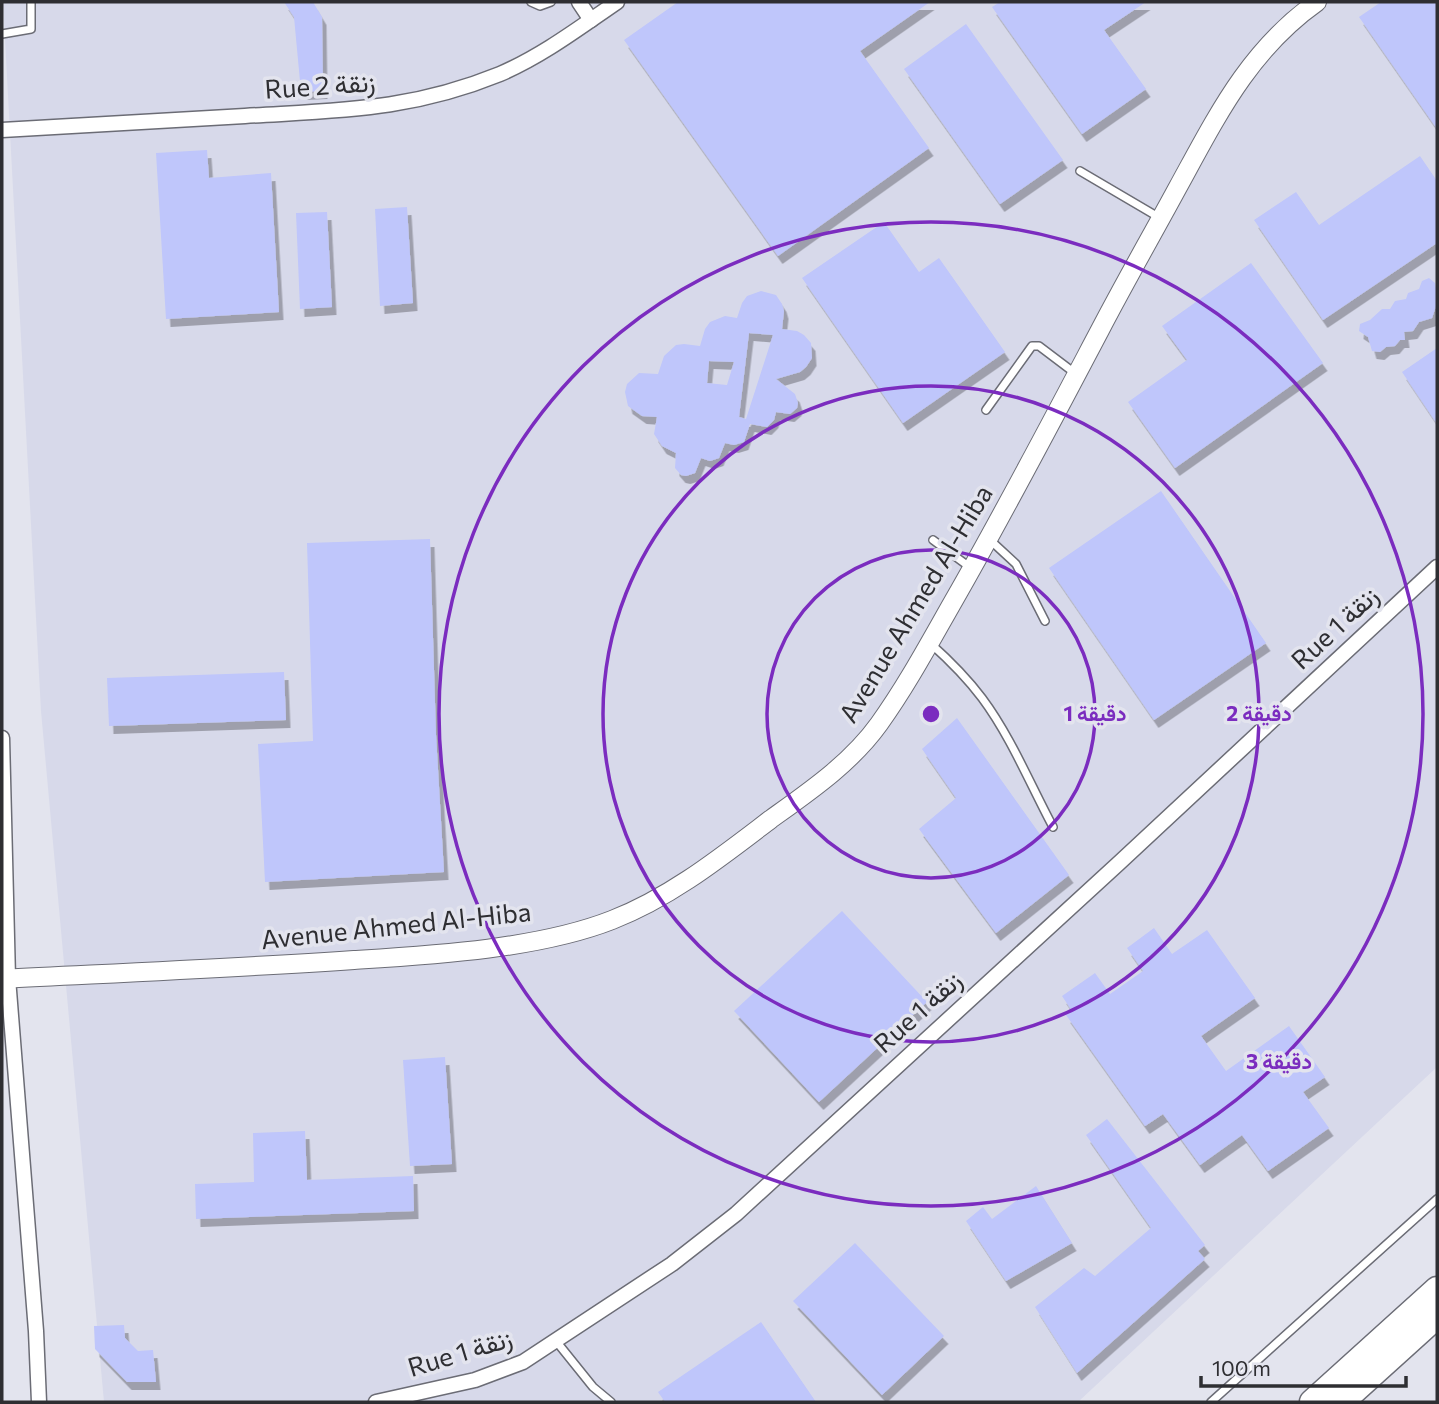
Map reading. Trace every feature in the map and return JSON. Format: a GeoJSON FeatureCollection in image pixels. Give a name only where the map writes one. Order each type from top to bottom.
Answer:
{"type":"FeatureCollection","features":[{"type":"Feature","properties":{"kind":"highway"},"geometry":{"type":"LineString","coordinates":[[1312,1402],[1437,1289]]}},
{"type":"Feature","properties":{"kind":"highway"},"geometry":{"type":"LineString","coordinates":[[1342,1402],[1437,1316]]}},
{"type":"Feature","properties":{"kind":"street"},"geometry":{"type":"LineString","coordinates":[[579,2],[591,20]]}},
{"type":"Feature","properties":{"kind":"street","name":"Rue 2 زنقة"},"geometry":{"type":"LineString","coordinates":[[2,130],[334,112],[414,102],[461,88],[536,57],[617,2]]}},
{"type":"Feature","properties":{"kind":"street","name":"Avenue Ahmed Al-Hiba"},"geometry":{"type":"LineString","coordinates":[[5,978],[289,964],[455,952],[573,932],[608,922],[652,902],[808,792],[852,756],[879,725],[930,643],[1230,93],[1269,42],[1317,2]]}},
{"type":"Feature","properties":{"kind":"street","name":"Rue 1 زنقة"},"geometry":{"type":"LineString","coordinates":[[376,1402],[475,1380],[523,1362],[672,1264],[736,1214],[1437,567]]}},
{"type":"Feature","properties":{"kind":"street"},"geometry":{"type":"LineString","coordinates":[[2,738],[5,978],[36,1331],[39,1402]]}},
{"type":"Feature","properties":{"kind":"lane"},"geometry":{"type":"LineString","coordinates":[[2,34],[31,29],[31,2]]}},
{"type":"Feature","properties":{"kind":"lane"},"geometry":{"type":"LineString","coordinates":[[531,2],[540,6],[551,2]]}},
{"type":"Feature","properties":{"kind":"lane"},"geometry":{"type":"LineString","coordinates":[[1080,171],[1161,219]]}},
{"type":"Feature","properties":{"kind":"lane"},"geometry":{"type":"LineString","coordinates":[[986,410],[1032,346],[1039,346],[1077,374]]}},
{"type":"Feature","properties":{"kind":"lane"},"geometry":{"type":"LineString","coordinates":[[989,539],[1016,564],[1045,621]]}},
{"type":"Feature","properties":{"kind":"lane"},"geometry":{"type":"LineString","coordinates":[[933,540],[972,569]]}},
{"type":"Feature","properties":{"kind":"lane"},"geometry":{"type":"LineString","coordinates":[[930,643],[956,666],[983,700],[1007,739],[1052,827]]}},
{"type":"Feature","properties":{"kind":"lane"},"geometry":{"type":"LineString","coordinates":[[1211,1402],[1437,1199]]}},
{"type":"Feature","properties":{"kind":"lane"},"geometry":{"type":"LineString","coordinates":[[556,1340],[593,1387],[611,1402]]}},
{"type":"Feature","properties":{"kind":"shaded area"},"geometry":{"type":"Polygon","coordinates":[[[3,2],[1437,2],[1437,1067],[1078,1402],[104,1402],[41,711],[3,2]]]}},
{"type":"Feature","properties":{"kind":"building"},"geometry":{"type":"Polygon","coordinates":[[[284,2],[313,2],[322,17],[323,91],[301,92],[294,17],[284,2]]]}},
{"type":"Feature","properties":{"kind":"building"},"geometry":{"type":"Polygon","coordinates":[[[678,2],[930,2],[860,51],[929,148],[778,256],[624,40],[678,2]]]}},
{"type":"Feature","properties":{"kind":"building"},"geometry":{"type":"Polygon","coordinates":[[[1000,2],[1146,2],[1104,30],[1146,89],[1082,134],[992,7],[1000,2]]]}},
{"type":"Feature","properties":{"kind":"building"},"geometry":{"type":"Polygon","coordinates":[[[1381,2],[1437,2],[1437,129],[1359,17],[1381,2]]]}},
{"type":"Feature","properties":{"kind":"building"},"geometry":{"type":"Polygon","coordinates":[[[966,24],[1063,160],[1000,204],[904,69],[966,24]]]}},
{"type":"Feature","properties":{"kind":"building"},"geometry":{"type":"Polygon","coordinates":[[[207,150],[209,178],[271,173],[279,312],[166,319],[156,153],[207,150]]]}},
{"type":"Feature","properties":{"kind":"building"},"geometry":{"type":"Polygon","coordinates":[[[1420,156],[1437,181],[1437,243],[1323,320],[1254,220],[1296,192],[1319,225],[1420,156]]]}},
{"type":"Feature","properties":{"kind":"building"},"geometry":{"type":"Polygon","coordinates":[[[407,207],[413,303],[380,306],[375,209],[407,207]]]}},
{"type":"Feature","properties":{"kind":"building"},"geometry":{"type":"Polygon","coordinates":[[[327,212],[332,307],[300,309],[296,213],[327,212]]]}},
{"type":"Feature","properties":{"kind":"building"},"geometry":{"type":"Polygon","coordinates":[[[884,222],[919,272],[939,258],[1005,352],[903,423],[802,278],[884,222]]]}},
{"type":"Feature","properties":{"kind":"building"},"geometry":{"type":"Polygon","coordinates":[[[1251,263],[1323,363],[1175,468],[1128,402],[1187,360],[1162,326],[1251,263]]]}},
{"type":"Feature","properties":{"kind":"building"},"geometry":{"type":"Polygon","coordinates":[[[1429,278],[1435,283],[1437,294],[1432,318],[1419,322],[1413,331],[1404,332],[1405,340],[1400,340],[1395,346],[1386,347],[1380,352],[1372,351],[1368,337],[1359,331],[1360,324],[1370,320],[1382,309],[1390,309],[1395,301],[1406,299],[1408,293],[1419,289],[1422,281],[1429,278]]]}},
{"type":"Feature","properties":{"kind":"building"},"geometry":{"type":"Polygon","coordinates":[[[761,291],[776,295],[784,311],[782,329],[797,331],[811,343],[812,358],[806,367],[800,372],[776,379],[795,394],[797,408],[790,414],[776,412],[774,420],[767,427],[750,424],[744,442],[734,445],[725,443],[719,458],[710,461],[701,458],[695,473],[681,475],[675,468],[676,453],[662,446],[654,434],[657,417],[642,416],[628,406],[625,392],[627,384],[639,373],[658,374],[664,356],[676,345],[700,346],[710,322],[725,316],[737,318],[747,296],[761,291]],[[749,333],[739,417],[746,419],[773,335],[749,333]],[[709,361],[707,383],[727,385],[734,362],[709,361]]]}},
{"type":"Feature","properties":{"kind":"building"},"geometry":{"type":"Polygon","coordinates":[[[1437,348],[1437,424],[1402,372],[1437,348]]]}},
{"type":"Feature","properties":{"kind":"building"},"geometry":{"type":"Polygon","coordinates":[[[1161,491],[1266,643],[1154,720],[1049,568],[1161,491]]]}},
{"type":"Feature","properties":{"kind":"building"},"geometry":{"type":"Polygon","coordinates":[[[430,539],[436,735],[444,872],[265,882],[258,744],[313,741],[307,543],[430,539]]]}},
{"type":"Feature","properties":{"kind":"building"},"geometry":{"type":"Polygon","coordinates":[[[284,672],[286,720],[109,726],[107,678],[284,672]]]}},
{"type":"Feature","properties":{"kind":"building"},"geometry":{"type":"Polygon","coordinates":[[[957,718],[1069,875],[996,933],[919,829],[956,798],[922,749],[957,718]]]}},
{"type":"Feature","properties":{"kind":"building"},"geometry":{"type":"Polygon","coordinates":[[[842,911],[927,1002],[819,1102],[734,1011],[842,911]]]}},
{"type":"Feature","properties":{"kind":"building"},"geometry":{"type":"Polygon","coordinates":[[[1154,928],[1172,954],[1207,930],[1255,998],[1201,1036],[1226,1071],[1289,1026],[1325,1077],[1303,1092],[1329,1128],[1268,1171],[1242,1135],[1200,1165],[1163,1114],[1145,1126],[1066,1015],[1072,1011],[1062,996],[1095,973],[1110,994],[1143,971],[1127,948],[1154,928]]]}},
{"type":"Feature","properties":{"kind":"building"},"geometry":{"type":"Polygon","coordinates":[[[445,1057],[452,1164],[410,1166],[403,1060],[445,1057]]]}},
{"type":"Feature","properties":{"kind":"building"},"geometry":{"type":"Polygon","coordinates":[[[1107,1119],[1205,1245],[1198,1251],[1205,1259],[1077,1373],[1035,1307],[1084,1268],[1095,1276],[1151,1228],[1086,1135],[1107,1119]]]}},
{"type":"Feature","properties":{"kind":"building"},"geometry":{"type":"Polygon","coordinates":[[[305,1131],[307,1180],[413,1176],[414,1211],[196,1219],[195,1184],[254,1182],[253,1133],[305,1131]]]}},
{"type":"Feature","properties":{"kind":"building"},"geometry":{"type":"Polygon","coordinates":[[[1036,1186],[1072,1243],[1006,1281],[966,1221],[983,1207],[992,1219],[1036,1186]]]}},
{"type":"Feature","properties":{"kind":"building"},"geometry":{"type":"Polygon","coordinates":[[[855,1243],[944,1336],[882,1395],[793,1301],[855,1243]]]}},
{"type":"Feature","properties":{"kind":"building"},"geometry":{"type":"Polygon","coordinates":[[[761,1322],[816,1402],[665,1402],[658,1392],[761,1322]]]}},
{"type":"Feature","properties":{"kind":"building"},"geometry":{"type":"Polygon","coordinates":[[[124,1325],[125,1338],[138,1351],[153,1350],[156,1382],[127,1382],[95,1349],[94,1326],[124,1325]]]}}]}
